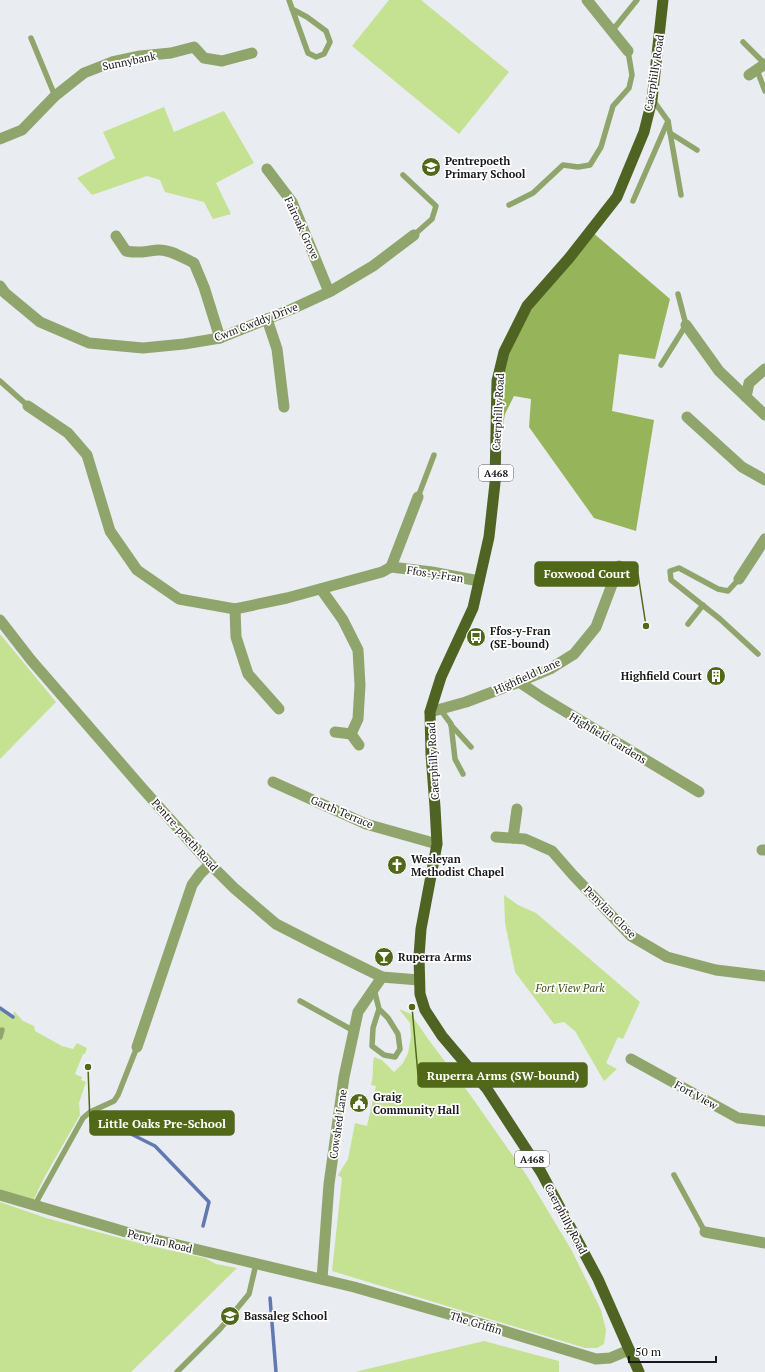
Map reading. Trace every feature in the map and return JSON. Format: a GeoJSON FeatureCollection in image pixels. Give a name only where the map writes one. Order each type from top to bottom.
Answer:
{"type":"FeatureCollection","features":[{"type":"Feature","properties":{"kind":"main road","name":"Caerphilly Road"},"geometry":{"type":"LineString","coordinates":[[639,1372],[598,1279],[541,1172],[487,1089],[442,1036],[425,1010],[420,994],[419,980],[421,929],[437,844],[436,807],[431,754],[435,710],[441,677],[473,608],[489,537],[495,483],[497,381],[504,352],[527,306],[570,257],[617,197],[644,132],[652,100],[663,0]]}},
{"type":"Feature","properties":{"kind":"street"},"geometry":{"type":"LineString","coordinates":[[587,0],[628,51]]}},
{"type":"Feature","properties":{"kind":"street","name":"Sunnybank"},"geometry":{"type":"LineString","coordinates":[[0,139],[22,130],[55,96],[84,73],[112,62],[140,56],[171,53],[194,46],[204,58],[222,61],[252,53]]}},
{"type":"Feature","properties":{"kind":"street","name":"Fairoak Grove"},"geometry":{"type":"LineString","coordinates":[[267,168],[292,202],[329,292]]}},
{"type":"Feature","properties":{"kind":"street","name":"Cwm Cwddy Drive"},"geometry":{"type":"LineString","coordinates":[[0,286],[5,293],[40,322],[89,342],[143,348],[184,344],[220,338],[329,292],[373,266],[414,235]]}},
{"type":"Feature","properties":{"kind":"street"},"geometry":{"type":"LineString","coordinates":[[116,236],[126,252],[138,254],[160,250],[175,254],[194,263],[204,287],[220,338]]}},
{"type":"Feature","properties":{"kind":"street"},"geometry":{"type":"LineString","coordinates":[[267,319],[276,349],[284,407]]}},
{"type":"Feature","properties":{"kind":"street"},"geometry":{"type":"LineString","coordinates":[[686,325],[719,370],[765,415]]}},
{"type":"Feature","properties":{"kind":"street"},"geometry":{"type":"LineString","coordinates":[[746,397],[750,383],[765,369]]}},
{"type":"Feature","properties":{"kind":"street","name":"Ffos-y-Fran"},"geometry":{"type":"LineString","coordinates":[[28,406],[68,433],[87,455],[110,531],[137,570],[179,599],[235,609],[321,589],[382,572],[392,567],[432,572],[479,581]]}},
{"type":"Feature","properties":{"kind":"street"},"geometry":{"type":"LineString","coordinates":[[687,417],[742,467],[765,480]]}},
{"type":"Feature","properties":{"kind":"street","name":"Ffos-y-Fran"},"geometry":{"type":"LineString","coordinates":[[392,567],[418,496]]}},
{"type":"Feature","properties":{"kind":"street"},"geometry":{"type":"LineString","coordinates":[[739,579],[765,539]]}},
{"type":"Feature","properties":{"kind":"street","name":"Highfield Lane"},"geometry":{"type":"LineString","coordinates":[[435,710],[466,702],[519,682],[550,669],[574,654],[596,626],[620,566]]}},
{"type":"Feature","properties":{"kind":"street"},"geometry":{"type":"LineString","coordinates":[[321,589],[343,620],[358,650],[360,685],[358,719],[351,734]]}},
{"type":"Feature","properties":{"kind":"street"},"geometry":{"type":"LineString","coordinates":[[235,609],[236,637],[248,674],[279,709]]}},
{"type":"Feature","properties":{"kind":"street","name":"Pentre-poeth Road"},"geometry":{"type":"LineString","coordinates":[[0,620],[31,660],[210,864],[234,888],[276,924],[382,977],[419,980]]}},
{"type":"Feature","properties":{"kind":"street","name":"Highfield Gardens"},"geometry":{"type":"LineString","coordinates":[[519,682],[699,792]]}},
{"type":"Feature","properties":{"kind":"street"},"geometry":{"type":"LineString","coordinates":[[335,732],[351,734],[359,745]]}},
{"type":"Feature","properties":{"kind":"street","name":"Garth Terrace"},"geometry":{"type":"LineString","coordinates":[[273,782],[366,824],[437,844]]}},
{"type":"Feature","properties":{"kind":"street"},"geometry":{"type":"LineString","coordinates":[[514,838],[517,809]]}},
{"type":"Feature","properties":{"kind":"street","name":"Penylan Close"},"geometry":{"type":"LineString","coordinates":[[496,837],[525,839],[552,851],[631,936],[667,957],[716,970],[765,976]]}},
{"type":"Feature","properties":{"kind":"street"},"geometry":{"type":"LineString","coordinates":[[137,1047],[192,885],[210,864]]}},
{"type":"Feature","properties":{"kind":"street","name":"Cowshed Lane"},"geometry":{"type":"LineString","coordinates":[[322,1279],[329,1184],[344,1077],[358,1012],[382,977]]}},
{"type":"Feature","properties":{"kind":"street","name":"Fort View"},"geometry":{"type":"LineString","coordinates":[[631,1059],[738,1118],[765,1121]]}},
{"type":"Feature","properties":{"kind":"street","name":"Penylan Road"},"geometry":{"type":"LineString","coordinates":[[0,1195],[136,1235],[322,1279]]}},
{"type":"Feature","properties":{"kind":"street"},"geometry":{"type":"LineString","coordinates":[[705,1232],[765,1243]]}},
{"type":"Feature","properties":{"kind":"street","name":"The Griffin"},"geometry":{"type":"LineString","coordinates":[[322,1279],[454,1316],[596,1359],[610,1358],[629,1350]]}},
{"type":"Feature","properties":{"kind":"lane"},"geometry":{"type":"LineString","coordinates":[[289,0],[292,9],[308,53],[316,57],[324,54],[330,42],[326,31],[307,17],[292,9]]}},
{"type":"Feature","properties":{"kind":"lane"},"geometry":{"type":"LineString","coordinates":[[612,31],[636,0]]}},
{"type":"Feature","properties":{"kind":"lane"},"geometry":{"type":"LineString","coordinates":[[31,38],[55,96]]}},
{"type":"Feature","properties":{"kind":"lane"},"geometry":{"type":"LineString","coordinates":[[743,42],[759,68],[765,90]]}},
{"type":"Feature","properties":{"kind":"lane"},"geometry":{"type":"LineString","coordinates":[[509,206],[533,193],[563,165],[578,167],[590,164],[601,147],[613,106],[629,88],[632,75],[628,51]]}},
{"type":"Feature","properties":{"kind":"lane"},"geometry":{"type":"LineString","coordinates":[[652,100],[668,121],[681,195]]}},
{"type":"Feature","properties":{"kind":"lane"},"geometry":{"type":"LineString","coordinates":[[633,201],[668,121]]}},
{"type":"Feature","properties":{"kind":"lane"},"geometry":{"type":"LineString","coordinates":[[670,133],[697,150]]}},
{"type":"Feature","properties":{"kind":"lane"},"geometry":{"type":"LineString","coordinates":[[404,175],[436,206],[432,219],[414,235]]}},
{"type":"Feature","properties":{"kind":"lane"},"geometry":{"type":"LineString","coordinates":[[661,365],[686,325],[678,294]]}},
{"type":"Feature","properties":{"kind":"lane"},"geometry":{"type":"LineString","coordinates":[[0,381],[28,406]]}},
{"type":"Feature","properties":{"kind":"lane"},"geometry":{"type":"LineString","coordinates":[[418,496],[434,454]]}},
{"type":"Feature","properties":{"kind":"lane"},"geometry":{"type":"LineString","coordinates":[[739,579],[728,591],[718,589],[679,568],[670,571],[671,580],[720,619],[758,654]]}},
{"type":"Feature","properties":{"kind":"lane"},"geometry":{"type":"LineString","coordinates":[[688,624],[703,605]]}},
{"type":"Feature","properties":{"kind":"lane"},"geometry":{"type":"LineString","coordinates":[[435,710],[451,724],[471,747]]}},
{"type":"Feature","properties":{"kind":"lane"},"geometry":{"type":"LineString","coordinates":[[451,724],[455,759],[462,774]]}},
{"type":"Feature","properties":{"kind":"lane"},"geometry":{"type":"LineString","coordinates":[[374,989],[379,1009],[388,1018],[398,1034],[400,1049],[395,1057],[384,1055],[372,1046],[373,1028],[379,1009]]}},
{"type":"Feature","properties":{"kind":"lane"},"geometry":{"type":"LineString","coordinates":[[300,1001],[354,1031]]}},
{"type":"Feature","properties":{"kind":"lane"},"geometry":{"type":"LineString","coordinates":[[0,1037],[2,1030]]}},
{"type":"Feature","properties":{"kind":"lane"},"geometry":{"type":"LineString","coordinates":[[36,1206],[38,1199],[83,1118],[90,1112],[114,1102],[137,1047]]}},
{"type":"Feature","properties":{"kind":"lane"},"geometry":{"type":"LineString","coordinates":[[674,1175],[705,1232]]}},
{"type":"Feature","properties":{"kind":"lane"},"geometry":{"type":"LineString","coordinates":[[177,1372],[220,1329],[250,1294],[256,1264]]}},
{"type":"Feature","properties":{"kind":"green space"},"geometry":{"type":"Polygon","coordinates":[[[389,0],[421,0],[509,72],[459,134],[352,46],[389,0]]]}},
{"type":"Feature","properties":{"kind":"green space"},"geometry":{"type":"Polygon","coordinates":[[[164,107],[174,132],[224,111],[254,163],[216,183],[231,214],[213,219],[204,202],[165,192],[160,180],[147,176],[92,195],[77,178],[115,158],[103,132],[164,107]]]}},
{"type":"Feature","properties":{"kind":"green space"},"geometry":{"type":"Polygon","coordinates":[[[591,231],[670,299],[655,359],[619,354],[612,411],[654,420],[636,531],[594,518],[529,427],[531,399],[514,396],[505,414],[496,462],[497,381],[527,306],[591,231]]]}},
{"type":"Feature","properties":{"kind":"green space"},"geometry":{"type":"Polygon","coordinates":[[[0,634],[56,702],[0,759],[0,634]]]}},
{"type":"Feature","properties":{"kind":"green space","name":"Fort View Park"},"geometry":{"type":"Polygon","coordinates":[[[504,895],[518,905],[536,913],[640,1002],[623,1039],[618,1037],[606,1063],[617,1069],[604,1081],[575,1031],[564,1022],[554,1024],[515,972],[505,923],[504,895]]]}},
{"type":"Feature","properties":{"kind":"green space"},"geometry":{"type":"Polygon","coordinates":[[[0,1008],[13,1017],[14,1011],[23,1021],[34,1026],[35,1031],[62,1046],[73,1049],[77,1043],[87,1048],[75,1074],[82,1077],[81,1080],[86,1082],[79,1103],[80,1115],[45,1176],[33,1201],[0,1190],[0,1008]]]}},
{"type":"Feature","properties":{"kind":"green space"},"geometry":{"type":"Polygon","coordinates":[[[399,1009],[411,1014],[527,1176],[572,1251],[601,1310],[606,1330],[604,1344],[597,1348],[585,1348],[332,1271],[342,1178],[338,1175],[348,1159],[355,1123],[367,1126],[376,1086],[371,1085],[374,1057],[382,1060],[394,1072],[403,1063],[408,1053],[411,1036],[410,1023],[399,1009]]]}},
{"type":"Feature","properties":{"kind":"green space"},"geometry":{"type":"Polygon","coordinates":[[[0,1202],[46,1218],[146,1245],[205,1258],[216,1264],[237,1268],[131,1372],[0,1372],[0,1202]]]}},
{"type":"Feature","properties":{"kind":"green space"},"geometry":{"type":"Polygon","coordinates":[[[484,1341],[559,1361],[559,1372],[355,1372],[484,1341]]]}},
{"type":"Feature","properties":{"kind":"waterway"},"geometry":{"type":"LineString","coordinates":[[0,1008],[13,1017]]}},
{"type":"Feature","properties":{"kind":"waterway"},"geometry":{"type":"LineString","coordinates":[[125,1131],[155,1146],[209,1202],[203,1226]]}},
{"type":"Feature","properties":{"kind":"waterway"},"geometry":{"type":"LineString","coordinates":[[270,1298],[276,1372]]}},
{"type":"Feature","properties":{"kind":"place","name":"Pentrepoeth Primary School"},"geometry":{"type":"Point","coordinates":[431,167]}},
{"type":"Feature","properties":{"kind":"place","name":"Foxwood Court"},"geometry":{"type":"Point","coordinates":[646,626]}},
{"type":"Feature","properties":{"kind":"place","name":"Ffos-y-Fran (SE-bound)"},"geometry":{"type":"Point","coordinates":[476,637]}},
{"type":"Feature","properties":{"kind":"place","name":"Highfield Court"},"geometry":{"type":"Point","coordinates":[716,676]}},
{"type":"Feature","properties":{"kind":"place","name":"Wesleyan Methodist Chapel"},"geometry":{"type":"Point","coordinates":[397,865]}},
{"type":"Feature","properties":{"kind":"place","name":"Ruperra Arms"},"geometry":{"type":"Point","coordinates":[384,957]}},
{"type":"Feature","properties":{"kind":"place","name":"Ruperra Arms (SW-bound)"},"geometry":{"type":"Point","coordinates":[412,1007]}},
{"type":"Feature","properties":{"kind":"place","name":"Little Oaks Pre-School"},"geometry":{"type":"Point","coordinates":[88,1067]}},
{"type":"Feature","properties":{"kind":"place","name":"Graig Community Hall"},"geometry":{"type":"Point","coordinates":[359,1103]}},
{"type":"Feature","properties":{"kind":"place","name":"Bassaleg School"},"geometry":{"type":"Point","coordinates":[230,1316]}}]}
